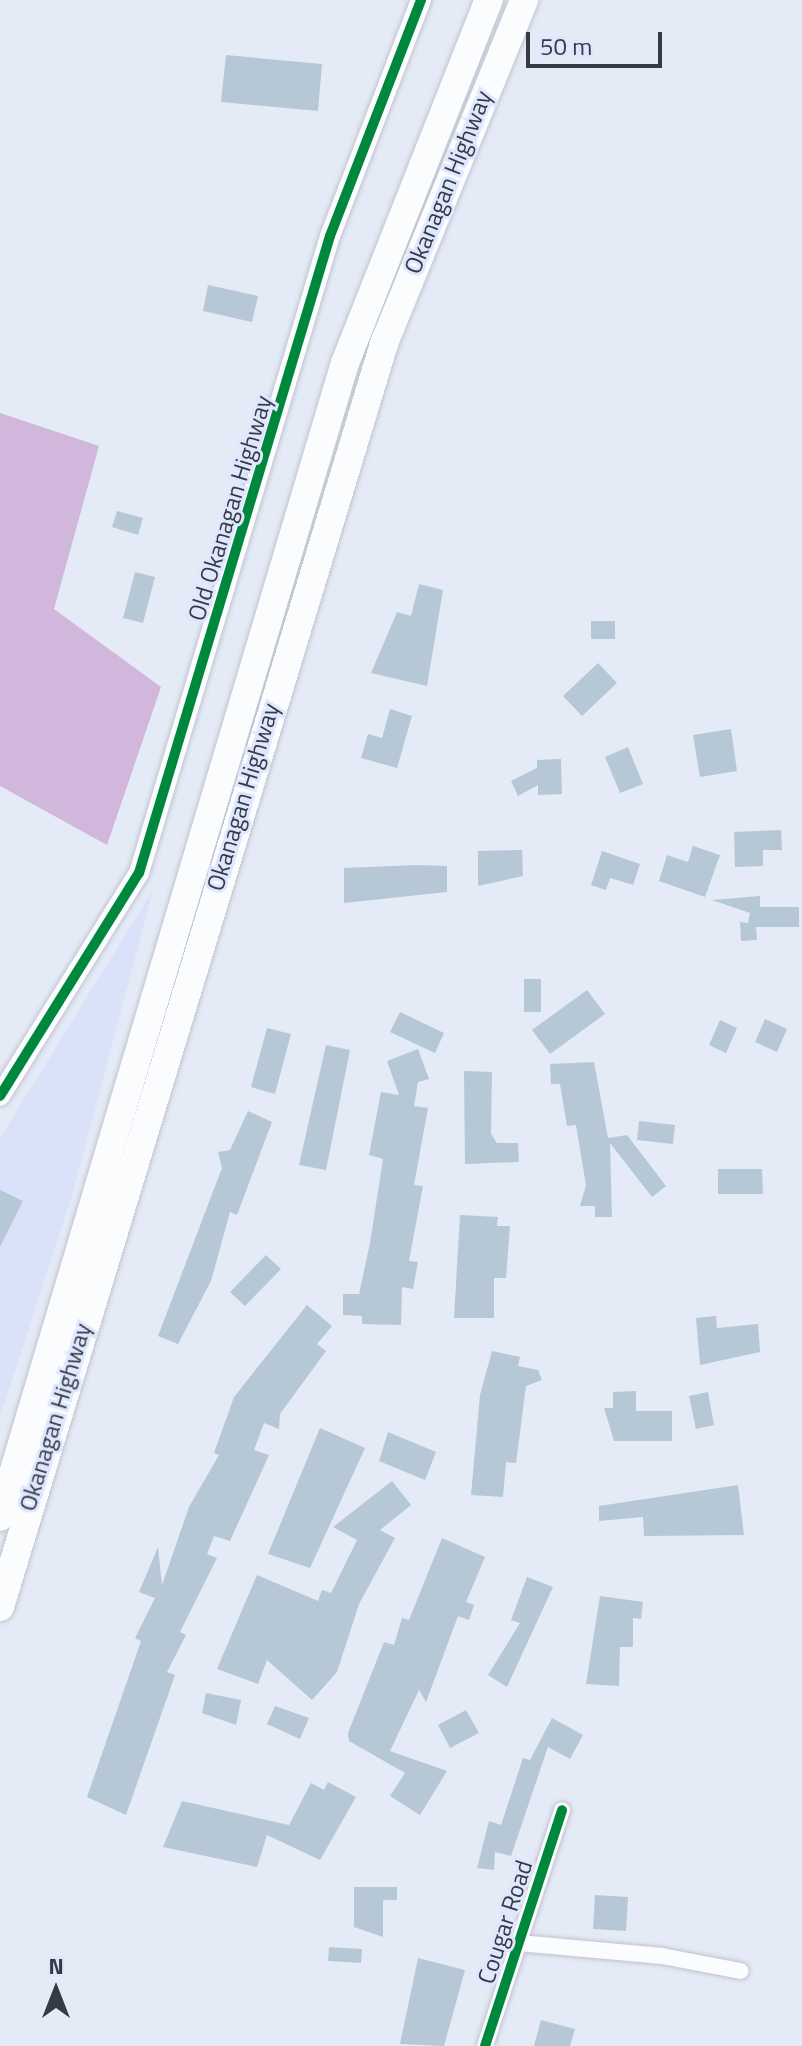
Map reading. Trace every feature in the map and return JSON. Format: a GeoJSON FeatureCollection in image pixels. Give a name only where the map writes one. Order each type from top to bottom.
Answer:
{"type":"FeatureCollection","features":[{"type":"Feature","properties":{"kind":"highway","name":"Okanagan Highway"},"geometry":{"type":"LineString","coordinates":[[0,1517],[345,363],[489,0]]}},
{"type":"Feature","properties":{"kind":"highway","name":"Okanagan Highway"},"geometry":{"type":"LineString","coordinates":[[0,1607],[385,341],[524,0]]}},
{"type":"Feature","properties":{"kind":"street","name":"Old Okanagan Highway"},"geometry":{"type":"LineString","coordinates":[[0,1096],[139,873],[330,236],[421,0]]}},
{"type":"Feature","properties":{"kind":"street","name":"Cougar Road"},"geometry":{"type":"LineString","coordinates":[[485,2046],[562,1810]]}},
{"type":"Feature","properties":{"kind":"street"},"geometry":{"type":"LineString","coordinates":[[519,1943],[741,1971]]}},
{"type":"Feature","properties":{"kind":"shaded area"},"geometry":{"type":"Polygon","coordinates":[[[0,413],[99,446],[54,609],[161,687],[107,845],[0,786],[0,413]]]}},
{"type":"Feature","properties":{"kind":"shaded area"},"geometry":{"type":"Polygon","coordinates":[[[153,890],[73,1192],[0,1417],[0,1138],[153,890]]]}},
{"type":"Feature","properties":{"kind":"building"},"geometry":{"type":"Polygon","coordinates":[[[226,55],[322,64],[318,111],[221,102],[226,55]]]}},
{"type":"Feature","properties":{"kind":"building"},"geometry":{"type":"Polygon","coordinates":[[[208,285],[258,296],[252,322],[203,311],[208,285]]]}},
{"type":"Feature","properties":{"kind":"building"},"geometry":{"type":"Polygon","coordinates":[[[117,511],[143,518],[138,535],[112,527],[117,511]]]}},
{"type":"Feature","properties":{"kind":"building"},"geometry":{"type":"Polygon","coordinates":[[[135,572],[155,577],[143,623],[123,618],[135,572]]]}},
{"type":"Feature","properties":{"kind":"building"},"geometry":{"type":"Polygon","coordinates":[[[419,584],[443,590],[427,686],[371,673],[397,612],[411,616],[419,584]]]}},
{"type":"Feature","properties":{"kind":"building"},"geometry":{"type":"Polygon","coordinates":[[[591,621],[615,621],[615,639],[591,639],[591,621]]]}},
{"type":"Feature","properties":{"kind":"building"},"geometry":{"type":"Polygon","coordinates":[[[598,663],[617,683],[582,716],[563,696],[598,663]]]}},
{"type":"Feature","properties":{"kind":"building"},"geometry":{"type":"Polygon","coordinates":[[[390,709],[412,716],[397,768],[361,758],[368,734],[382,738],[390,709]]]}},
{"type":"Feature","properties":{"kind":"building"},"geometry":{"type":"Polygon","coordinates":[[[731,729],[737,771],[700,777],[693,735],[731,729]]]}},
{"type":"Feature","properties":{"kind":"building"},"geometry":{"type":"Polygon","coordinates":[[[628,747],[643,784],[620,793],[605,757],[628,747]]]}},
{"type":"Feature","properties":{"kind":"building"},"geometry":{"type":"Polygon","coordinates":[[[561,759],[562,794],[538,795],[538,785],[518,796],[511,781],[537,768],[537,760],[561,759]]]}},
{"type":"Feature","properties":{"kind":"building"},"geometry":{"type":"Polygon","coordinates":[[[781,830],[782,850],[763,850],[763,866],[735,867],[734,832],[781,830]]]}},
{"type":"Feature","properties":{"kind":"building"},"geometry":{"type":"Polygon","coordinates":[[[693,846],[720,855],[705,897],[659,881],[667,855],[688,862],[693,846]]]}},
{"type":"Feature","properties":{"kind":"building"},"geometry":{"type":"Polygon","coordinates":[[[522,850],[523,876],[478,886],[478,851],[522,850]]]}},
{"type":"Feature","properties":{"kind":"building"},"geometry":{"type":"Polygon","coordinates":[[[602,851],[640,864],[633,885],[610,878],[606,890],[591,885],[602,851]]]}},
{"type":"Feature","properties":{"kind":"building"},"geometry":{"type":"Polygon","coordinates":[[[447,866],[447,892],[344,903],[344,868],[447,866]]]}},
{"type":"Feature","properties":{"kind":"building"},"geometry":{"type":"Polygon","coordinates":[[[760,896],[760,907],[799,907],[799,927],[756,927],[757,940],[741,941],[740,922],[748,923],[750,913],[712,900],[760,896]]]}},
{"type":"Feature","properties":{"kind":"building"},"geometry":{"type":"Polygon","coordinates":[[[524,979],[541,979],[541,1012],[524,1012],[524,979]]]}},
{"type":"Feature","properties":{"kind":"building"},"geometry":{"type":"Polygon","coordinates":[[[587,990],[605,1014],[550,1054],[532,1030],[587,990]]]}},
{"type":"Feature","properties":{"kind":"building"},"geometry":{"type":"Polygon","coordinates":[[[400,1012],[444,1033],[435,1053],[390,1032],[400,1012]]]}},
{"type":"Feature","properties":{"kind":"building"},"geometry":{"type":"Polygon","coordinates":[[[765,1019],[787,1029],[777,1052],[755,1042],[765,1019]]]}},
{"type":"Feature","properties":{"kind":"building"},"geometry":{"type":"Polygon","coordinates":[[[720,1020],[737,1028],[726,1053],[709,1045],[720,1020]]]}},
{"type":"Feature","properties":{"kind":"building"},"geometry":{"type":"Polygon","coordinates":[[[267,1028],[291,1034],[275,1094],[251,1087],[267,1028]]]}},
{"type":"Feature","properties":{"kind":"building"},"geometry":{"type":"Polygon","coordinates":[[[326,1045],[350,1050],[326,1170],[299,1165],[326,1045]]]}},
{"type":"Feature","properties":{"kind":"building"},"geometry":{"type":"Polygon","coordinates":[[[418,1049],[429,1079],[418,1082],[414,1106],[428,1108],[414,1185],[423,1186],[409,1261],[418,1262],[413,1289],[402,1287],[401,1325],[362,1324],[362,1316],[343,1315],[343,1294],[359,1294],[370,1243],[383,1159],[369,1155],[381,1092],[399,1095],[387,1061],[418,1049]]]}},
{"type":"Feature","properties":{"kind":"building"},"geometry":{"type":"Polygon","coordinates":[[[594,1062],[608,1138],[627,1135],[666,1186],[652,1197],[610,1143],[612,1217],[595,1217],[595,1206],[580,1206],[586,1185],[576,1125],[567,1126],[560,1084],[551,1084],[550,1064],[594,1062]]]}},
{"type":"Feature","properties":{"kind":"building"},"geometry":{"type":"Polygon","coordinates":[[[464,1071],[492,1072],[491,1134],[497,1143],[518,1143],[519,1162],[465,1164],[464,1071]]]}},
{"type":"Feature","properties":{"kind":"building"},"geometry":{"type":"Polygon","coordinates":[[[248,1111],[272,1122],[237,1215],[230,1212],[211,1281],[178,1344],[158,1336],[222,1168],[218,1152],[230,1150],[248,1111]]]}},
{"type":"Feature","properties":{"kind":"building"},"geometry":{"type":"Polygon","coordinates":[[[639,1121],[675,1125],[673,1144],[637,1140],[639,1121]]]}},
{"type":"Feature","properties":{"kind":"building"},"geometry":{"type":"Polygon","coordinates":[[[718,1169],[762,1169],[763,1194],[718,1194],[718,1169]]]}},
{"type":"Feature","properties":{"kind":"building"},"geometry":{"type":"Polygon","coordinates":[[[0,1190],[23,1201],[0,1247],[0,1190]]]}},
{"type":"Feature","properties":{"kind":"building"},"geometry":{"type":"Polygon","coordinates":[[[460,1215],[498,1217],[497,1226],[510,1226],[506,1278],[494,1278],[494,1318],[454,1318],[460,1215]]]}},
{"type":"Feature","properties":{"kind":"building"},"geometry":{"type":"Polygon","coordinates":[[[266,1255],[281,1269],[245,1306],[230,1292],[266,1255]]]}},
{"type":"Feature","properties":{"kind":"building"},"geometry":{"type":"Polygon","coordinates":[[[307,1305],[332,1326],[317,1344],[326,1351],[280,1414],[279,1429],[264,1423],[254,1450],[269,1455],[230,1541],[214,1536],[207,1554],[217,1558],[180,1632],[186,1635],[167,1672],[175,1675],[126,1815],[87,1797],[141,1641],[135,1638],[155,1598],[139,1592],[158,1547],[162,1585],[189,1507],[219,1455],[214,1453],[234,1397],[307,1305]]]}},
{"type":"Feature","properties":{"kind":"building"},"geometry":{"type":"Polygon","coordinates":[[[716,1316],[717,1328],[758,1324],[760,1352],[700,1365],[696,1318],[716,1316]]]}},
{"type":"Feature","properties":{"kind":"building"},"geometry":{"type":"Polygon","coordinates":[[[492,1351],[520,1357],[518,1366],[538,1370],[542,1380],[526,1386],[516,1463],[506,1462],[503,1497],[471,1495],[480,1395],[492,1351]]]}},
{"type":"Feature","properties":{"kind":"building"},"geometry":{"type":"Polygon","coordinates":[[[636,1391],[636,1411],[672,1411],[672,1441],[614,1441],[604,1408],[613,1408],[613,1392],[636,1391]]]}},
{"type":"Feature","properties":{"kind":"building"},"geometry":{"type":"Polygon","coordinates":[[[708,1392],[714,1425],[696,1429],[689,1396],[708,1392]]]}},
{"type":"Feature","properties":{"kind":"building"},"geometry":{"type":"Polygon","coordinates":[[[320,1428],[365,1448],[310,1568],[268,1554],[320,1428]]]}},
{"type":"Feature","properties":{"kind":"building"},"geometry":{"type":"Polygon","coordinates":[[[388,1432],[436,1452],[425,1480],[379,1461],[388,1432]]]}},
{"type":"Feature","properties":{"kind":"building"},"geometry":{"type":"Polygon","coordinates":[[[392,1481],[411,1505],[380,1530],[395,1538],[359,1604],[337,1672],[312,1700],[267,1660],[258,1684],[217,1669],[257,1575],[318,1601],[322,1590],[331,1593],[357,1540],[333,1527],[392,1481]]]}},
{"type":"Feature","properties":{"kind":"building"},"geometry":{"type":"Polygon","coordinates":[[[738,1485],[744,1535],[644,1536],[643,1517],[599,1521],[599,1506],[738,1485]]]}},
{"type":"Feature","properties":{"kind":"building"},"geometry":{"type":"Polygon","coordinates":[[[442,1538],[485,1557],[466,1602],[474,1605],[469,1620],[458,1616],[426,1702],[419,1690],[390,1751],[447,1771],[420,1815],[390,1796],[405,1773],[349,1741],[348,1733],[384,1642],[394,1645],[402,1618],[409,1620],[442,1538]]]}},
{"type":"Feature","properties":{"kind":"building"},"geometry":{"type":"Polygon","coordinates":[[[527,1577],[553,1587],[507,1687],[488,1675],[520,1623],[511,1620],[527,1577]]]}},
{"type":"Feature","properties":{"kind":"building"},"geometry":{"type":"Polygon","coordinates":[[[600,1596],[643,1602],[641,1619],[633,1618],[633,1647],[620,1647],[619,1686],[586,1684],[600,1596]]]}},
{"type":"Feature","properties":{"kind":"building"},"geometry":{"type":"Polygon","coordinates":[[[206,1693],[241,1700],[236,1725],[202,1713],[206,1693]]]}},
{"type":"Feature","properties":{"kind":"building"},"geometry":{"type":"Polygon","coordinates":[[[275,1706],[309,1718],[300,1739],[267,1724],[275,1706]]]}},
{"type":"Feature","properties":{"kind":"building"},"geometry":{"type":"Polygon","coordinates":[[[466,1710],[479,1733],[450,1748],[438,1725],[466,1710]]]}},
{"type":"Feature","properties":{"kind":"building"},"geometry":{"type":"Polygon","coordinates":[[[552,1718],[583,1735],[570,1759],[548,1747],[511,1856],[495,1852],[494,1870],[477,1868],[489,1821],[501,1825],[523,1758],[530,1760],[552,1718]]]}},
{"type":"Feature","properties":{"kind":"building"},"geometry":{"type":"Polygon","coordinates":[[[328,1782],[356,1797],[320,1860],[267,1835],[257,1867],[163,1847],[182,1801],[289,1825],[311,1783],[324,1790],[328,1782]]]}},
{"type":"Feature","properties":{"kind":"building"},"geometry":{"type":"Polygon","coordinates":[[[354,1887],[397,1887],[397,1900],[383,1900],[383,1937],[354,1927],[354,1887]]]}},
{"type":"Feature","properties":{"kind":"building"},"geometry":{"type":"Polygon","coordinates":[[[595,1895],[628,1897],[626,1931],[593,1929],[595,1895]]]}},
{"type":"Feature","properties":{"kind":"building"},"geometry":{"type":"Polygon","coordinates":[[[329,1947],[362,1949],[361,1963],[328,1961],[329,1947]]]}},
{"type":"Feature","properties":{"kind":"building"},"geometry":{"type":"Polygon","coordinates":[[[418,1958],[465,1970],[444,2046],[400,2044],[418,1958]]]}},
{"type":"Feature","properties":{"kind":"building"},"geometry":{"type":"Polygon","coordinates":[[[541,2020],[575,2029],[570,2046],[534,2046],[541,2020]]]}},
{"type":"Feature","properties":{"kind":"cycle path"},"geometry":{"type":"LineString","coordinates":[[0,1096],[139,873],[330,236],[421,0]]}},
{"type":"Feature","properties":{"kind":"cycle path"},"geometry":{"type":"LineString","coordinates":[[485,2046],[562,1810]]}}]}
